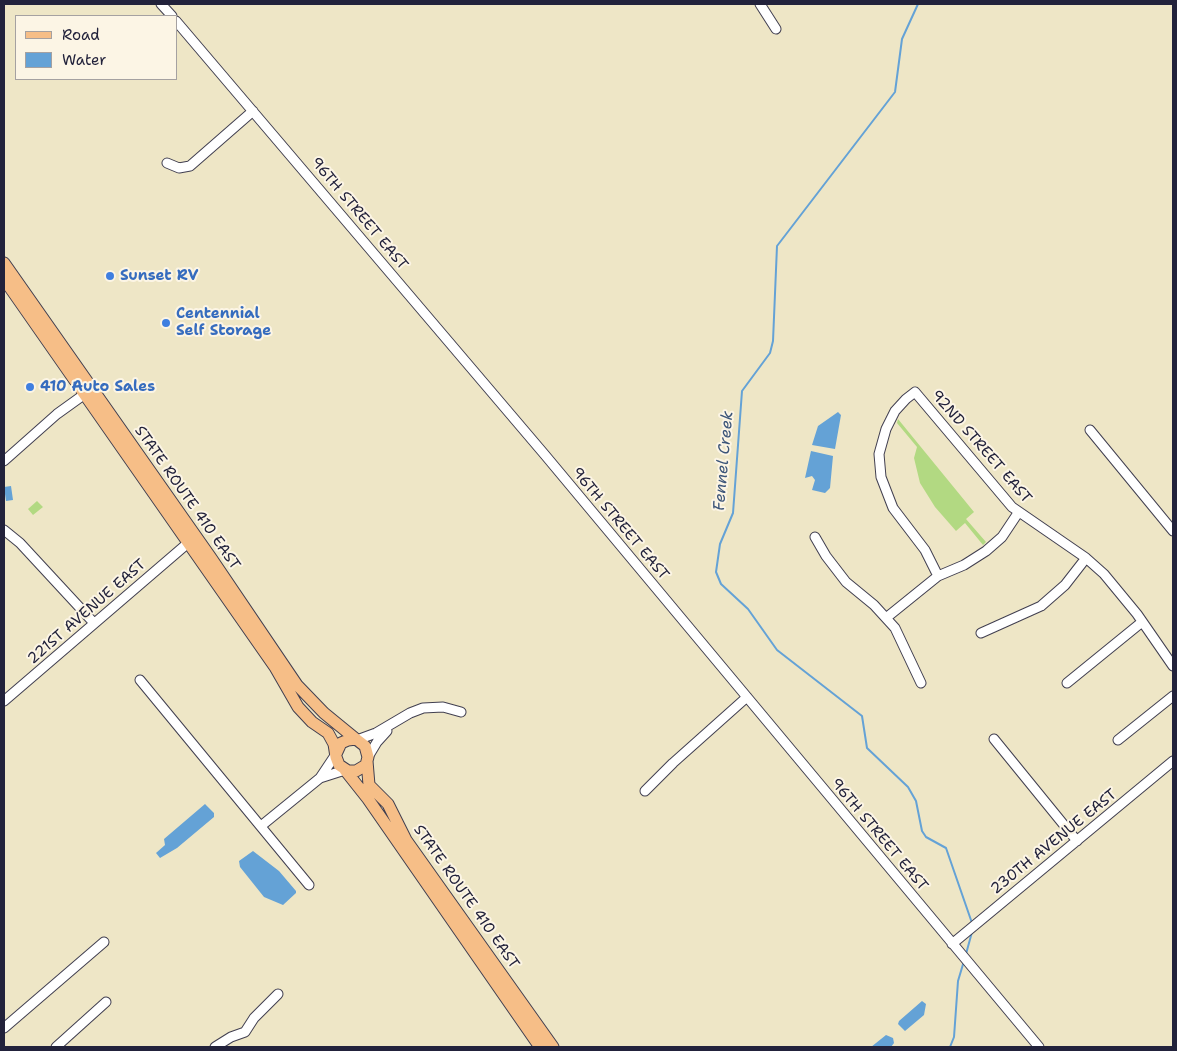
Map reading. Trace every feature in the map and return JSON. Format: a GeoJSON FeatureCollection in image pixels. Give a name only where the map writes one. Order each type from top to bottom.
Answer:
{"type":"FeatureCollection","features":[{"type":"Feature","properties":{"kind":"main road","name":"STATE ROUTE 410 EAST"},"geometry":{"type":"LineString","coordinates":[[4,263],[188,543],[275,667],[298,707],[312,722],[328,733],[336,754]]}},
{"type":"Feature","properties":{"kind":"main road","name":"STATE ROUTE 410 EAST"},"geometry":{"type":"LineString","coordinates":[[4,279],[88,392],[297,685],[324,713],[357,740]]}},
{"type":"Feature","properties":{"kind":"main road"},"geometry":{"type":"LineString","coordinates":[[357,740],[365,746],[368,759],[360,770],[352,772],[345,770],[337,761],[336,754],[338,746],[344,741],[357,740]]}},
{"type":"Feature","properties":{"kind":"main road","name":"STATE ROUTE 410 EAST"},"geometry":{"type":"LineString","coordinates":[[368,759],[369,785],[388,804],[410,846],[553,1047]]}},
{"type":"Feature","properties":{"kind":"main road","name":"STATE ROUTE 410 EAST"},"geometry":{"type":"LineString","coordinates":[[345,770],[368,799],[540,1047]]}},
{"type":"Feature","properties":{"kind":"street"},"geometry":{"type":"LineString","coordinates":[[161,4],[171,15]]}},
{"type":"Feature","properties":{"kind":"street"},"geometry":{"type":"LineString","coordinates":[[760,4],[776,29]]}},
{"type":"Feature","properties":{"kind":"street","name":"96TH STREET EAST"},"geometry":{"type":"LineString","coordinates":[[178,23],[1039,1047]]}},
{"type":"Feature","properties":{"kind":"street"},"geometry":{"type":"LineString","coordinates":[[166,163],[179,168],[190,166],[253,111]]}},
{"type":"Feature","properties":{"kind":"street"},"geometry":{"type":"LineString","coordinates":[[4,461],[57,414],[88,392]]}},
{"type":"Feature","properties":{"kind":"street","name":"92ND STREET EAST"},"geometry":{"type":"LineString","coordinates":[[938,576],[924,550],[892,508],[883,487],[880,454],[886,429],[895,411],[915,392],[1018,513],[1086,558],[1104,574],[1142,622],[1173,666]]}},
{"type":"Feature","properties":{"kind":"street"},"geometry":{"type":"LineString","coordinates":[[1090,430],[1173,531]]}},
{"type":"Feature","properties":{"kind":"street"},"geometry":{"type":"LineString","coordinates":[[886,618],[938,576],[964,565],[986,551],[1002,537],[1018,513]]}},
{"type":"Feature","properties":{"kind":"street"},"geometry":{"type":"LineString","coordinates":[[4,530],[20,543],[94,623]]}},
{"type":"Feature","properties":{"kind":"street"},"geometry":{"type":"LineString","coordinates":[[816,537],[826,556],[846,582],[886,618],[905,646],[921,683]]}},
{"type":"Feature","properties":{"kind":"street","name":"221ST AVENUE EAST"},"geometry":{"type":"LineString","coordinates":[[4,702],[188,543]]}},
{"type":"Feature","properties":{"kind":"street"},"geometry":{"type":"LineString","coordinates":[[981,633],[1040,606],[1065,584],[1086,558]]}},
{"type":"Feature","properties":{"kind":"street"},"geometry":{"type":"LineString","coordinates":[[1067,683],[1142,622]]}},
{"type":"Feature","properties":{"kind":"street"},"geometry":{"type":"LineString","coordinates":[[140,680],[309,885]]}},
{"type":"Feature","properties":{"kind":"street"},"geometry":{"type":"LineString","coordinates":[[1118,740],[1173,696]]}},
{"type":"Feature","properties":{"kind":"street"},"geometry":{"type":"LineString","coordinates":[[645,791],[673,763],[747,698]]}},
{"type":"Feature","properties":{"kind":"street"},"geometry":{"type":"LineString","coordinates":[[357,740],[376,733],[410,713],[430,707],[450,708],[461,712]]}},
{"type":"Feature","properties":{"kind":"street"},"geometry":{"type":"LineString","coordinates":[[368,759],[377,742],[398,720]]}},
{"type":"Feature","properties":{"kind":"street"},"geometry":{"type":"LineString","coordinates":[[994,739],[1077,841]]}},
{"type":"Feature","properties":{"kind":"street"},"geometry":{"type":"LineString","coordinates":[[261,826],[320,778],[336,754]]}},
{"type":"Feature","properties":{"kind":"street","name":"230TH AVENUE EAST"},"geometry":{"type":"LineString","coordinates":[[952,944],[1173,761]]}},
{"type":"Feature","properties":{"kind":"street"},"geometry":{"type":"LineString","coordinates":[[320,778],[345,770]]}},
{"type":"Feature","properties":{"kind":"street"},"geometry":{"type":"LineString","coordinates":[[4,1028],[104,942]]}},
{"type":"Feature","properties":{"kind":"street"},"geometry":{"type":"LineString","coordinates":[[215,1047],[232,1036],[245,1032],[254,1018],[278,994]]}},
{"type":"Feature","properties":{"kind":"street"},"geometry":{"type":"LineString","coordinates":[[56,1047],[106,1002]]}},
{"type":"Feature","properties":{"kind":"green space"},"geometry":{"type":"Polygon","coordinates":[[[898,419],[974,512],[966,519],[986,542],[983,545],[965,523],[956,531],[935,507],[920,483],[914,458],[917,447],[897,423],[898,419]]]}},
{"type":"Feature","properties":{"kind":"green space"},"geometry":{"type":"Polygon","coordinates":[[[37,501],[43,507],[33,515],[28,509],[37,501]]]}},
{"type":"Feature","properties":{"kind":"water"},"geometry":{"type":"Polygon","coordinates":[[[838,412],[841,415],[835,449],[812,445],[818,426],[838,412]]]}},
{"type":"Feature","properties":{"kind":"water"},"geometry":{"type":"Polygon","coordinates":[[[811,451],[833,456],[830,488],[825,493],[812,490],[815,480],[812,476],[805,478],[811,451]]]}},
{"type":"Feature","properties":{"kind":"water"},"geometry":{"type":"Polygon","coordinates":[[[11,486],[13,500],[6,501],[4,487],[11,486]]]}},
{"type":"Feature","properties":{"kind":"water"},"geometry":{"type":"Polygon","coordinates":[[[205,804],[214,813],[214,817],[177,848],[160,858],[156,853],[165,845],[164,839],[205,804]]]}},
{"type":"Feature","properties":{"kind":"water"},"geometry":{"type":"Polygon","coordinates":[[[253,851],[279,871],[296,891],[283,905],[264,897],[240,867],[239,861],[253,851]]]}},
{"type":"Feature","properties":{"kind":"water"},"geometry":{"type":"Polygon","coordinates":[[[922,1001],[926,1004],[924,1015],[905,1031],[898,1024],[899,1021],[922,1001]]]}},
{"type":"Feature","properties":{"kind":"water"},"geometry":{"type":"Polygon","coordinates":[[[886,1035],[893,1038],[894,1043],[891,1047],[871,1047],[886,1035]]]}},
{"type":"Feature","properties":{"kind":"waterway","name":"Fennel Creek"},"geometry":{"type":"LineString","coordinates":[[918,4],[902,39],[895,92],[777,246],[773,341],[770,353],[742,391],[733,513],[720,544],[716,572],[721,584],[748,609],[777,650],[862,716],[867,748],[908,787],[916,801],[922,831],[926,837],[946,848],[972,923]]}},
{"type":"Feature","properties":{"kind":"waterway","name":"Fennel Creek"},"geometry":{"type":"LineString","coordinates":[[966,954],[972,932]]}},
{"type":"Feature","properties":{"kind":"waterway","name":"Fennel Creek"},"geometry":{"type":"LineString","coordinates":[[950,1047],[954,1037],[958,981],[964,961]]}},
{"type":"Feature","properties":{"kind":"place","name":"Sunset RV"},"geometry":{"type":"Point","coordinates":[110,276]}},
{"type":"Feature","properties":{"kind":"place","name":"Centennial Self Storage"},"geometry":{"type":"Point","coordinates":[166,323]}},
{"type":"Feature","properties":{"kind":"place","name":"410 Auto Sales"},"geometry":{"type":"Point","coordinates":[30,387]}}]}
